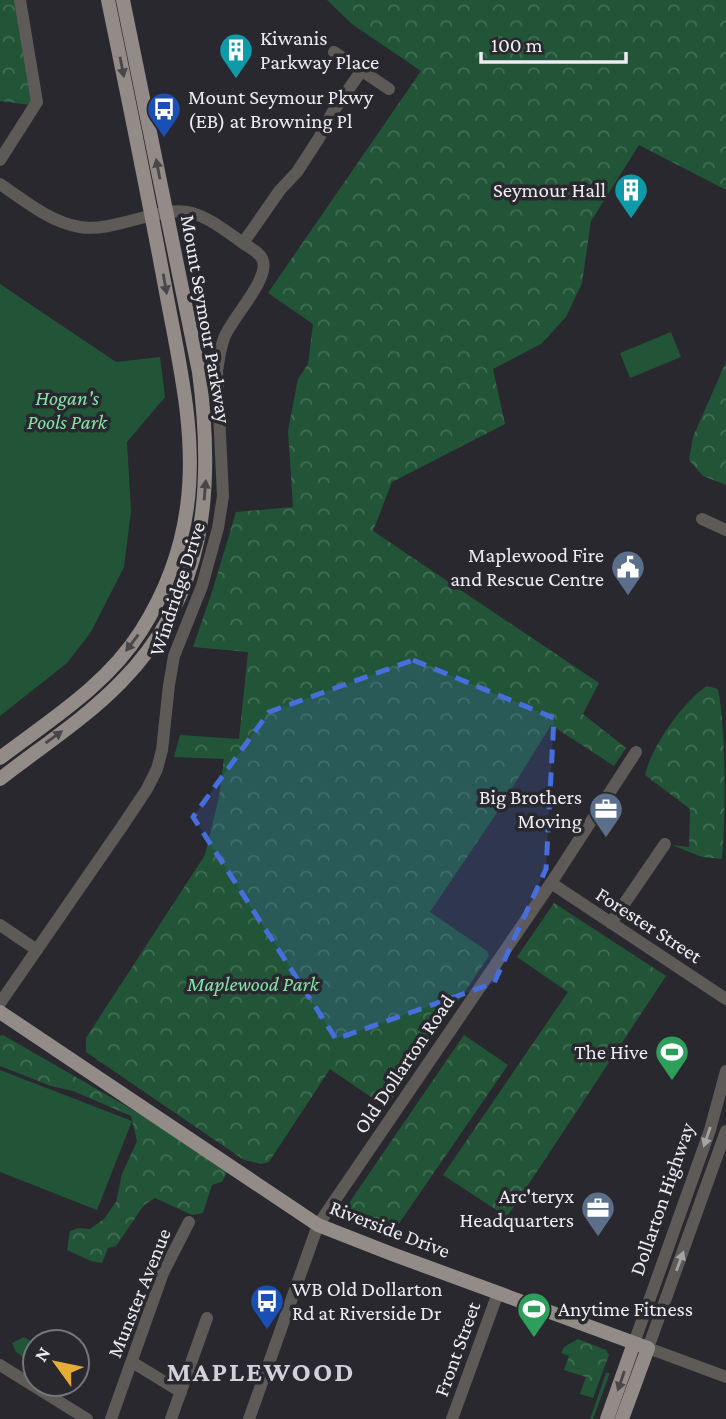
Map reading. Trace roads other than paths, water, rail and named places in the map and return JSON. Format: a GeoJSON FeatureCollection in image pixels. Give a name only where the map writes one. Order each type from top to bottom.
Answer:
{"type":"FeatureCollection","features":[{"type":"Feature","properties":{"kind":"main road","name":"Mount Seymour Parkway"},"geometry":{"type":"LineString","coordinates":[[0,779],[97,705],[139,662],[169,618],[188,576],[202,519],[207,471],[199,372],[108,0]]}},
{"type":"Feature","properties":{"kind":"main road","name":"Mount Seymour Parkway"},"geometry":{"type":"LineString","coordinates":[[0,758],[65,710],[121,657],[140,633],[157,604],[180,545],[187,506],[190,459],[187,404],[160,215],[123,0]]}},
{"type":"Feature","properties":{"kind":"main road","name":"Riverside Drive"},"geometry":{"type":"LineString","coordinates":[[0,1012],[318,1225],[641,1345]]}},
{"type":"Feature","properties":{"kind":"main road","name":"Dollarton Highway"},"geometry":{"type":"LineString","coordinates":[[607,1419],[641,1345]]}},
{"type":"Feature","properties":{"kind":"main road","name":"Dollarton Highway"},"geometry":{"type":"LineString","coordinates":[[622,1419],[641,1345]]}},
{"type":"Feature","properties":{"kind":"street"},"geometry":{"type":"LineString","coordinates":[[0,160],[37,102],[20,0]]}},
{"type":"Feature","properties":{"kind":"street"},"geometry":{"type":"LineString","coordinates":[[334,52],[389,89]]}},
{"type":"Feature","properties":{"kind":"street"},"geometry":{"type":"LineString","coordinates":[[0,184],[46,215],[81,228],[94,228],[160,215],[193,213],[243,243],[275,197],[297,172],[332,113],[362,70]]}},
{"type":"Feature","properties":{"kind":"street","name":"Windridge Drive"},"geometry":{"type":"LineString","coordinates":[[0,1003],[129,816],[157,769],[162,750],[174,656],[211,556],[223,496],[218,381],[220,354],[230,324],[259,281],[264,263],[260,255],[243,243]]}},
{"type":"Feature","properties":{"kind":"street"},"geometry":{"type":"LineString","coordinates":[[702,519],[726,530]]}},
{"type":"Feature","properties":{"kind":"street","name":"Old Dollarton Road"},"geometry":{"type":"LineString","coordinates":[[249,1419],[318,1225],[551,883],[636,752]]}},
{"type":"Feature","properties":{"kind":"street"},"geometry":{"type":"LineString","coordinates":[[611,923],[665,844]]}},
{"type":"Feature","properties":{"kind":"street","name":"Forester Street"},"geometry":{"type":"LineString","coordinates":[[551,883],[726,999]]}},
{"type":"Feature","properties":{"kind":"street"},"geometry":{"type":"LineString","coordinates":[[0,925],[37,950]]}},
{"type":"Feature","properties":{"kind":"street"},"geometry":{"type":"LineString","coordinates":[[708,986],[726,986]]}},
{"type":"Feature","properties":{"kind":"street","name":"Dollarton Highway"},"geometry":{"type":"LineString","coordinates":[[641,1345],[710,1130],[726,1071]]}},
{"type":"Feature","properties":{"kind":"street","name":"Dollarton Highway"},"geometry":{"type":"LineString","coordinates":[[641,1345],[726,1131]]}},
{"type":"Feature","properties":{"kind":"street","name":"Munster Avenue"},"geometry":{"type":"LineString","coordinates":[[111,1419],[163,1273],[189,1222]]}},
{"type":"Feature","properties":{"kind":"street","name":"Front Street"},"geometry":{"type":"LineString","coordinates":[[452,1419],[498,1293]]}},
{"type":"Feature","properties":{"kind":"street"},"geometry":{"type":"LineString","coordinates":[[171,1419],[207,1318]]}},
{"type":"Feature","properties":{"kind":"street","name":"Riverside Drive"},"geometry":{"type":"LineString","coordinates":[[641,1345],[726,1377]]}},
{"type":"Feature","properties":{"kind":"street"},"geometry":{"type":"LineString","coordinates":[[132,1362],[181,1392]]}},
{"type":"Feature","properties":{"kind":"street"},"geometry":{"type":"LineString","coordinates":[[0,1365],[87,1419]]}},
{"type":"Feature","properties":{"kind":"place","name":"Kiwanis Parkway Place"},"geometry":{"type":"Point","coordinates":[236,80]}},
{"type":"Feature","properties":{"kind":"place","name":"Mount Seymour Pkwy (EB) at Browning Pl"},"geometry":{"type":"Point","coordinates":[164,139]}},
{"type":"Feature","properties":{"kind":"place","name":"Seymour Hall"},"geometry":{"type":"Point","coordinates":[631,220]}},
{"type":"Feature","properties":{"kind":"place","name":"Maplewood Fire and Rescue Centre"},"geometry":{"type":"Point","coordinates":[628,597]}},
{"type":"Feature","properties":{"kind":"place","name":"Big Brothers Moving"},"geometry":{"type":"Point","coordinates":[606,839]}},
{"type":"Feature","properties":{"kind":"place","name":"The Hive"},"geometry":{"type":"Point","coordinates":[672,1082]}},
{"type":"Feature","properties":{"kind":"place","name":"Arc'teryx Headquarters"},"geometry":{"type":"Point","coordinates":[598,1238]}},
{"type":"Feature","properties":{"kind":"place","name":"WB Old Dollarton Rd at Riverside Dr"},"geometry":{"type":"Point","coordinates":[267,1331]}},
{"type":"Feature","properties":{"kind":"place","name":"Anytime Fitness"},"geometry":{"type":"Point","coordinates":[534,1339]}},
{"type":"Feature","properties":{"kind":"district","name":"MAPLEWOOD"},"geometry":{"type":"Point","coordinates":[261,1371]}},
{"type":"Feature","properties":{"kind":"park label","name":"Hogan's Pools Park"},"geometry":{"type":"Point","coordinates":[67,410]}},
{"type":"Feature","properties":{"kind":"park label","name":"Maplewood Park"},"geometry":{"type":"Point","coordinates":[253,984]}}]}
